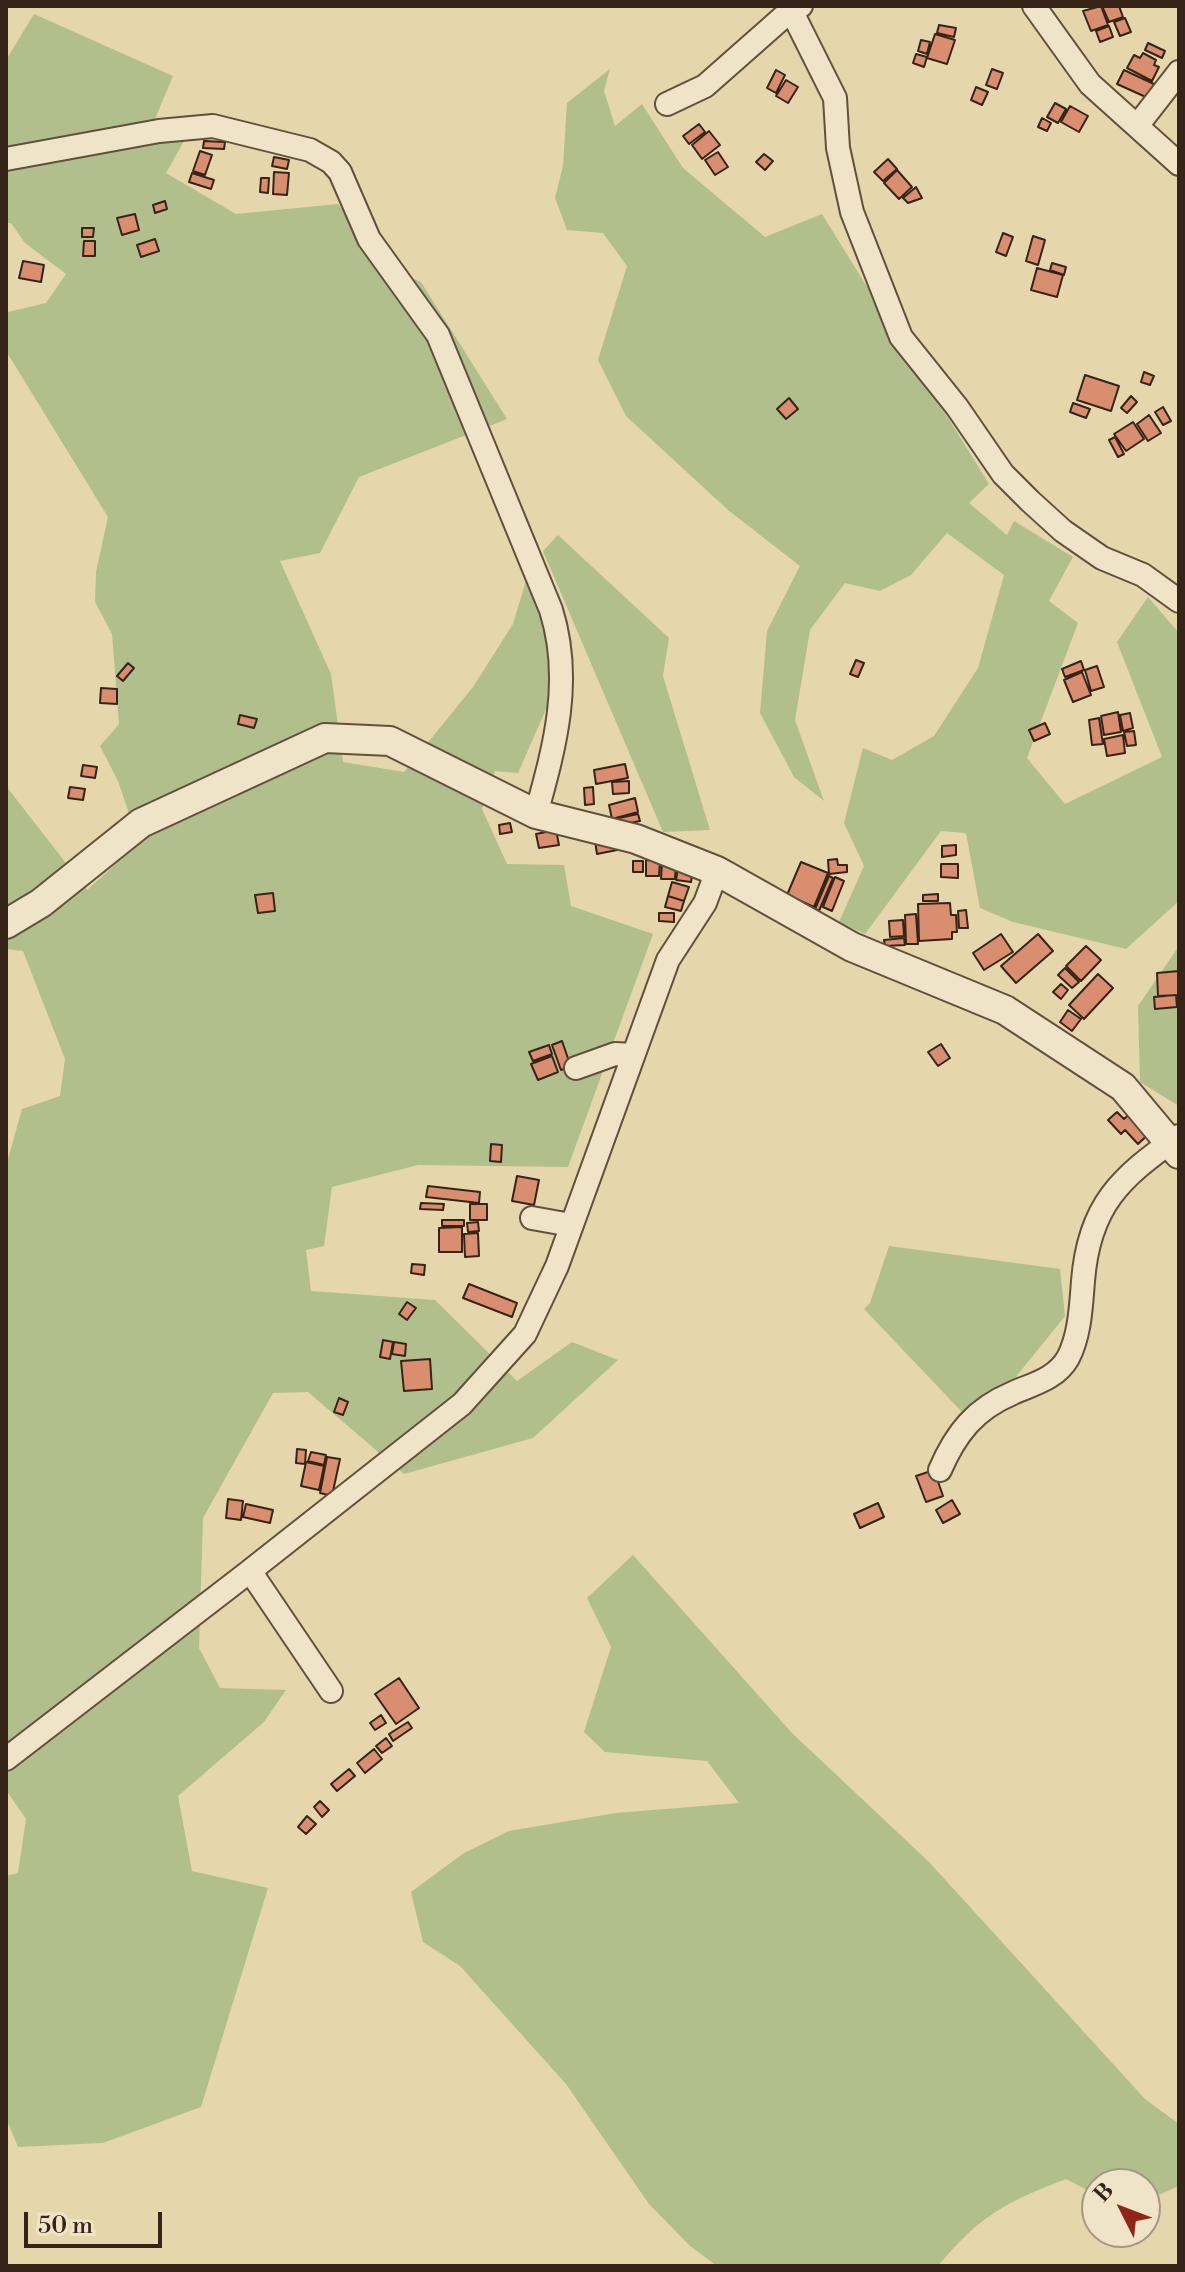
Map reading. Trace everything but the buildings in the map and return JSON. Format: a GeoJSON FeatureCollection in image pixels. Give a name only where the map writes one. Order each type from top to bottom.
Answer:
{"type":"FeatureCollection","features":[{"type":"Feature","properties":{"kind":"street"},"geometry":{"type":"LineString","coordinates":[[1034,6],[1090,84],[1179,164]]}},
{"type":"Feature","properties":{"kind":"street"},"geometry":{"type":"LineString","coordinates":[[667,104],[705,86],[793,8],[835,98],[838,148],[852,212],[901,337],[957,407],[1003,474],[1030,501],[1063,531],[1102,558],[1143,575],[1179,601]]}},
{"type":"Feature","properties":{"kind":"street"},"geometry":{"type":"LineString","coordinates":[[1137,126],[1179,72]]}},
{"type":"Feature","properties":{"kind":"street"},"geometry":{"type":"LineString","coordinates":[[6,159],[159,131],[213,126],[310,150],[335,166],[369,239],[438,335],[551,610],[562,656],[561,705],[556,741],[536,814]]}},
{"type":"Feature","properties":{"kind":"street"},"geometry":{"type":"LineString","coordinates":[[6,924],[41,903],[141,823],[325,738],[390,741],[536,814],[636,839],[717,871],[852,947],[1005,1010],[1123,1087],[1176,1144],[1136,1168],[1106,1200],[1090,1231],[1080,1322],[1067,1360],[1044,1382],[1011,1393],[980,1412],[955,1436],[940,1470]]}},
{"type":"Feature","properties":{"kind":"street"},"geometry":{"type":"LineString","coordinates":[[6,1759],[462,1404],[525,1334],[571,1225],[668,960],[705,903],[717,871]]}},
{"type":"Feature","properties":{"kind":"street"},"geometry":{"type":"LineString","coordinates":[[576,1068],[615,1054],[633,1055]]}},
{"type":"Feature","properties":{"kind":"street"},"geometry":{"type":"LineString","coordinates":[[532,1218],[571,1225]]}},
{"type":"Feature","properties":{"kind":"street"},"geometry":{"type":"LineString","coordinates":[[250,1571],[331,1691]]}},
{"type":"Feature","properties":{"kind":"green space"},"geometry":{"type":"Polygon","coordinates":[[[34,14],[173,76],[152,126],[188,134],[166,173],[236,214],[338,204],[385,266],[421,282],[507,419],[359,477],[320,553],[280,561],[331,674],[343,762],[404,772],[473,687],[513,624],[527,577],[559,613],[547,641],[554,691],[518,773],[495,771],[482,809],[507,864],[564,865],[571,906],[653,934],[568,1167],[418,1165],[332,1187],[324,1246],[306,1250],[311,1291],[435,1300],[517,1381],[572,1342],[618,1360],[533,1438],[404,1474],[308,1392],[273,1393],[203,1518],[199,1648],[220,1688],[286,1690],[264,1722],[178,1796],[192,1871],[268,1888],[201,2107],[103,2143],[18,2147],[6,2118],[6,1876],[18,1873],[26,1819],[6,1790],[6,1166],[22,1109],[60,1096],[65,1059],[23,951],[6,949],[6,786],[87,890],[139,843],[118,781],[100,746],[119,724],[112,634],[95,602],[96,572],[108,517],[6,351],[8,312],[46,303],[66,274],[25,243],[11,223],[6,223],[6,60],[34,14]]]}},
{"type":"Feature","properties":{"kind":"green space"},"geometry":{"type":"Polygon","coordinates":[[[610,69],[604,91],[615,126],[642,104],[683,168],[765,237],[822,214],[989,484],[969,503],[1007,535],[1014,521],[1073,557],[1049,601],[1078,623],[1027,758],[1065,804],[1162,757],[1117,642],[1148,597],[1179,633],[1179,901],[1126,949],[1013,922],[980,908],[966,833],[941,831],[865,934],[839,922],[864,866],[844,823],[863,748],[892,760],[934,736],[978,668],[1004,575],[947,533],[911,575],[880,591],[845,583],[810,630],[795,720],[824,801],[794,777],[760,713],[767,631],[800,566],[728,510],[626,416],[598,360],[627,266],[603,233],[567,230],[555,198],[563,166],[567,103],[610,69]]]}},
{"type":"Feature","properties":{"kind":"green space"},"geometry":{"type":"Polygon","coordinates":[[[558,535],[669,638],[663,676],[710,830],[663,832],[543,551],[558,535]]]}},
{"type":"Feature","properties":{"kind":"green space"},"geometry":{"type":"Polygon","coordinates":[[[1179,946],[1179,1106],[1140,1082],[1138,1006],[1179,946]]]}},
{"type":"Feature","properties":{"kind":"green space"},"geometry":{"type":"Polygon","coordinates":[[[889,1246],[1060,1269],[1065,1316],[1015,1378],[962,1412],[864,1309],[870,1303],[889,1246]]]}},
{"type":"Feature","properties":{"kind":"green space"},"geometry":{"type":"Polygon","coordinates":[[[633,1555],[792,1733],[929,1862],[1145,2099],[1179,2124],[1179,2186],[1161,2194],[1161,2168],[1081,2168],[1081,2187],[1066,2179],[1010,2203],[967,2235],[938,2266],[717,2266],[690,2246],[649,2204],[566,2084],[460,1966],[423,1942],[411,1892],[464,1853],[509,1831],[616,1813],[739,1803],[707,1761],[605,1752],[584,1732],[611,1647],[587,1598],[633,1555]]]}}]}
